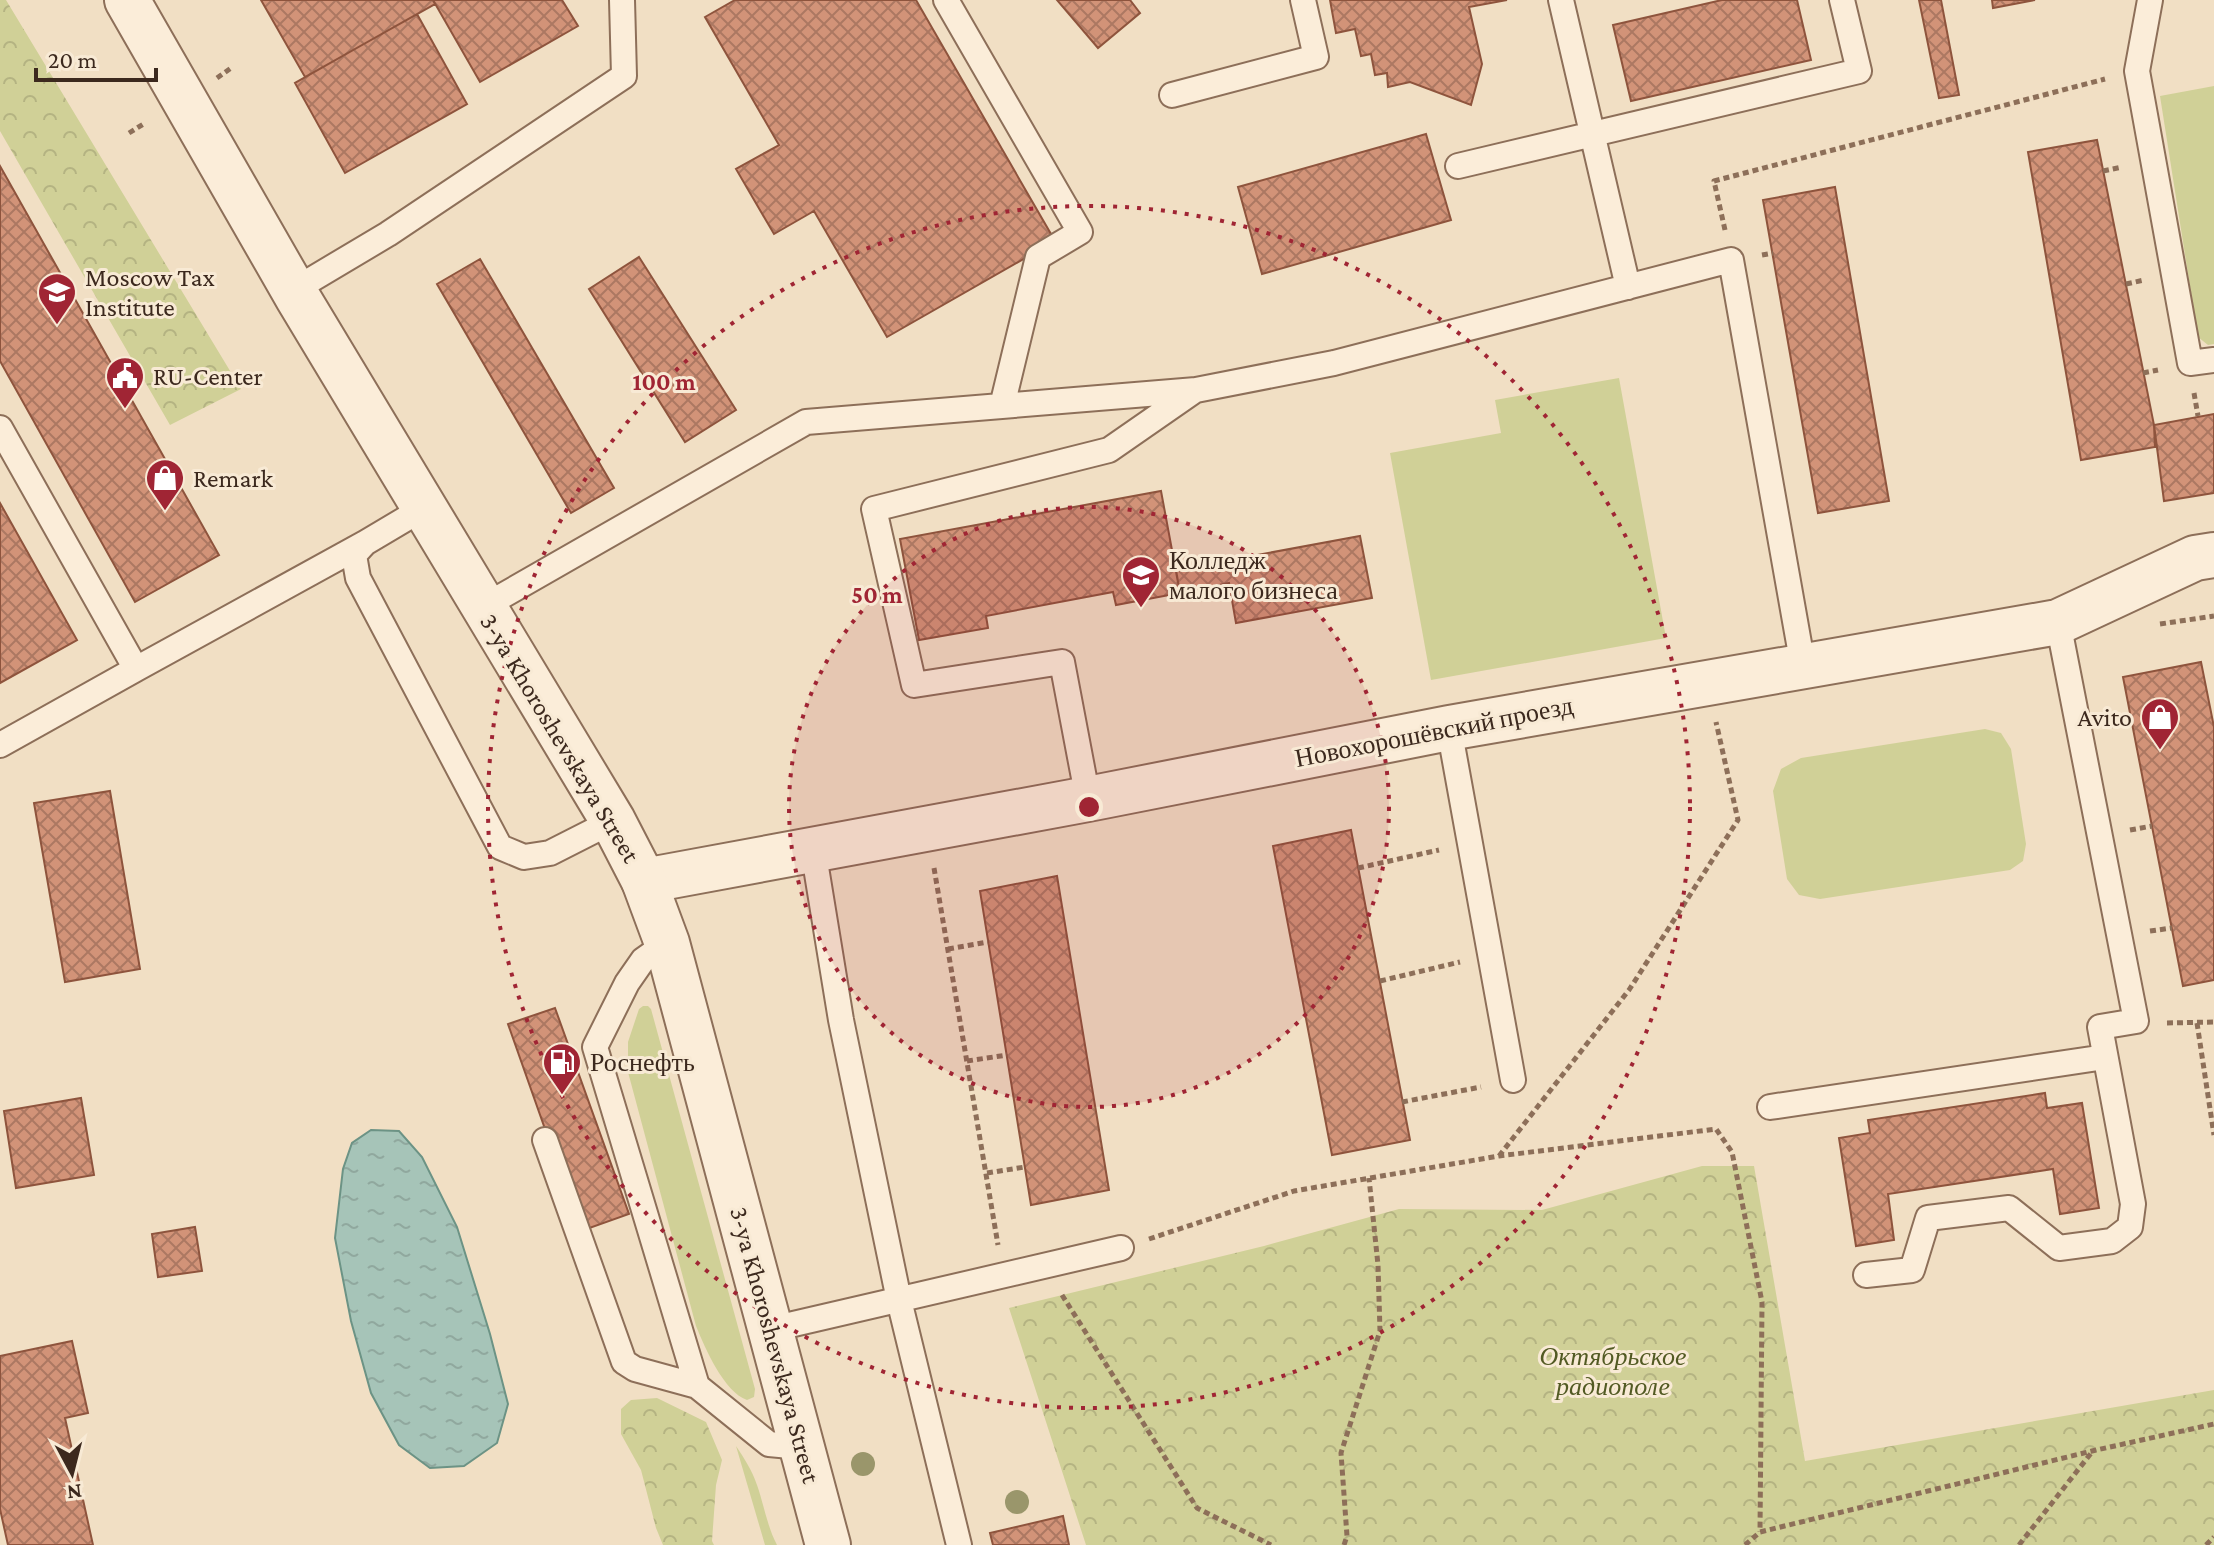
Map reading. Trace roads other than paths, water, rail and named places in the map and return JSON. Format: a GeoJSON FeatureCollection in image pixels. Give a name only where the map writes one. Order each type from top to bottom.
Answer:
{"type":"FeatureCollection","features":[{"type":"Feature","properties":{"kind":"street","name":"3-ya Khoroshevskaya Street"},"geometry":{"type":"LineString","coordinates":[[127,0],[294,290],[613,821],[644,881],[667,943],[828,1545]]}},
{"type":"Feature","properties":{"kind":"street","name":"Новохорошёвский проезд"},"geometry":{"type":"LineString","coordinates":[[644,881],[1449,728],[2058,622],[2195,558],[2214,555]]}},
{"type":"Feature","properties":{"kind":"lane"},"geometry":{"type":"LineString","coordinates":[[294,290],[388,234],[624,76],[622,0]]}},
{"type":"Feature","properties":{"kind":"lane"},"geometry":{"type":"LineString","coordinates":[[946,0],[1080,232],[1038,257],[1002,406]]}},
{"type":"Feature","properties":{"kind":"lane"},"geometry":{"type":"LineString","coordinates":[[1172,95],[1316,57],[1303,0]]}},
{"type":"Feature","properties":{"kind":"lane"},"geometry":{"type":"LineString","coordinates":[[1561,0],[1628,287]]}},
{"type":"Feature","properties":{"kind":"lane"},"geometry":{"type":"LineString","coordinates":[[1458,166],[1859,71],[1842,0]]}},
{"type":"Feature","properties":{"kind":"lane"},"geometry":{"type":"LineString","coordinates":[[2150,0],[2137,71],[2190,363],[2214,360]]}},
{"type":"Feature","properties":{"kind":"lane"},"geometry":{"type":"LineString","coordinates":[[483,607],[806,422],[1196,390],[1334,363],[1731,260],[1803,666]]}},
{"type":"Feature","properties":{"kind":"lane"},"geometry":{"type":"LineString","coordinates":[[1088,799],[1062,662],[914,685],[874,509],[1109,450],[1196,390]]}},
{"type":"Feature","properties":{"kind":"lane"},"geometry":{"type":"LineString","coordinates":[[0,428],[136,669]]}},
{"type":"Feature","properties":{"kind":"lane"},"geometry":{"type":"LineString","coordinates":[[0,745],[424,508]]}},
{"type":"Feature","properties":{"kind":"lane"},"geometry":{"type":"LineString","coordinates":[[365,543],[354,555],[358,578],[500,847],[524,857],[550,853],[613,821]]}},
{"type":"Feature","properties":{"kind":"lane"},"geometry":{"type":"LineString","coordinates":[[1866,1275],[1912,1270],[1928,1218],[2009,1208],[2059,1248],[2112,1241],[2130,1227],[2133,1204],[2100,1027],[2136,1021],[2058,622]]}},
{"type":"Feature","properties":{"kind":"lane"},"geometry":{"type":"LineString","coordinates":[[1449,728],[1513,1080]]}},
{"type":"Feature","properties":{"kind":"lane"},"geometry":{"type":"LineString","coordinates":[[813,849],[841,1020],[899,1300],[959,1545]]}},
{"type":"Feature","properties":{"kind":"lane"},"geometry":{"type":"LineString","coordinates":[[667,943],[643,960],[627,983],[595,1047],[697,1386]]}},
{"type":"Feature","properties":{"kind":"lane"},"geometry":{"type":"LineString","coordinates":[[1770,1107],[2105,1057]]}},
{"type":"Feature","properties":{"kind":"lane"},"geometry":{"type":"LineString","coordinates":[[545,1140],[624,1362],[635,1369],[697,1386],[769,1444],[801,1447]]}},
{"type":"Feature","properties":{"kind":"lane"},"geometry":{"type":"LineString","coordinates":[[772,1329],[1121,1248]]}},
{"type":"Feature","properties":{"kind":"water"},"geometry":{"type":"Polygon","coordinates":[[[371,1130],[399,1131],[422,1157],[457,1227],[490,1334],[508,1404],[497,1443],[464,1466],[430,1468],[399,1445],[371,1393],[351,1321],[335,1238],[343,1169],[352,1143],[371,1130]]]}},
{"type":"Feature","properties":{"kind":"place","name":"Moscow Tax Institute"},"geometry":{"type":"Point","coordinates":[57,326]}},
{"type":"Feature","properties":{"kind":"place","name":"RU-Center"},"geometry":{"type":"Point","coordinates":[125,410]}},
{"type":"Feature","properties":{"kind":"place","name":"Remark"},"geometry":{"type":"Point","coordinates":[165,512]}},
{"type":"Feature","properties":{"kind":"place","name":"Колледж малого бизнеса"},"geometry":{"type":"Point","coordinates":[1141,609]}},
{"type":"Feature","properties":{"kind":"place","name":"Avito"},"geometry":{"type":"Point","coordinates":[2160,751]}},
{"type":"Feature","properties":{"kind":"place","name":"Роснефть"},"geometry":{"type":"Point","coordinates":[562,1096]}},
{"type":"Feature","properties":{"kind":"park label","name":"Октябрьское радиополе"},"geometry":{"type":"Point","coordinates":[1613,1371]}}]}
